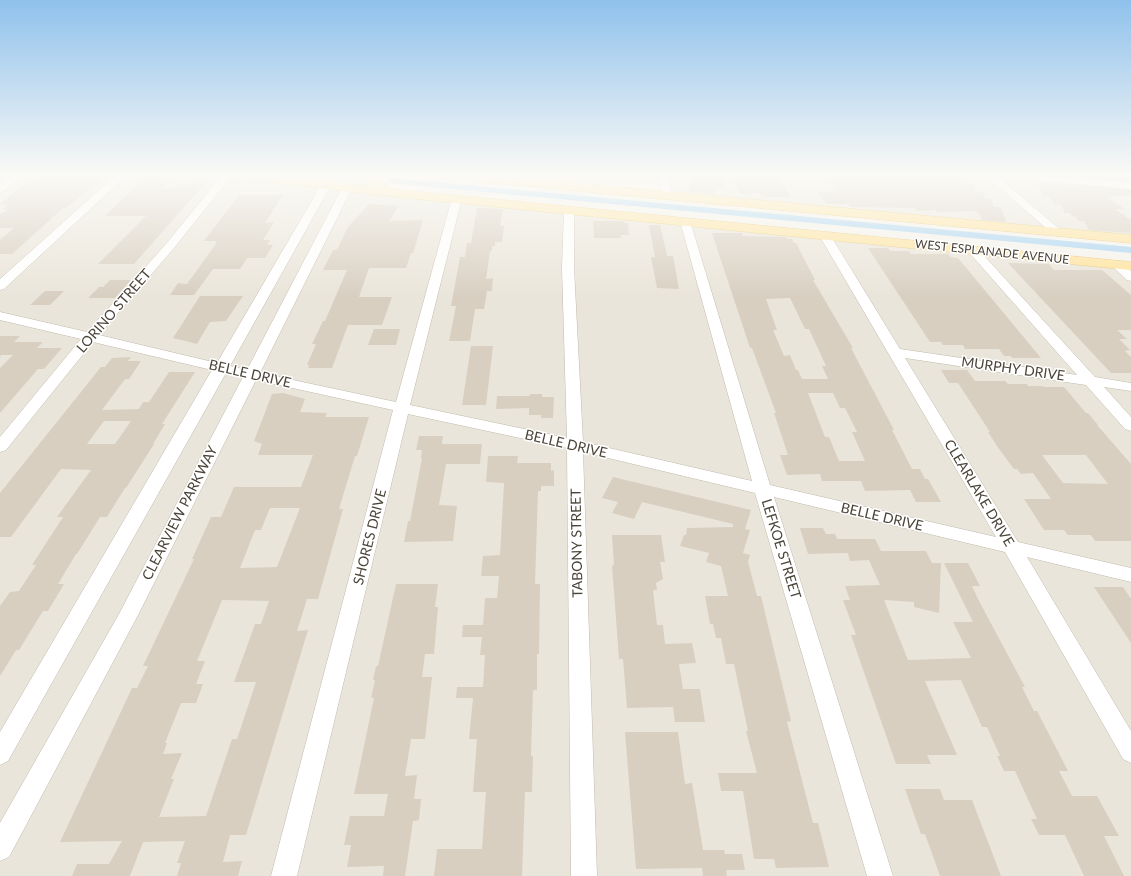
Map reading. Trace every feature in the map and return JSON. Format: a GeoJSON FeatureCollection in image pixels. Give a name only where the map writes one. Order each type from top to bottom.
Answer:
{"type":"FeatureCollection","features":[{"type":"Feature","properties":{"kind":"main road","name":"WEST ESPLANADE AVENUE"},"geometry":{"type":"LineString","coordinates":[[617,215],[1131,266]]}},
{"type":"Feature","properties":{"kind":"main road","name":"WEST ESPLANADE AVENUE"},"geometry":{"type":"LineString","coordinates":[[872,215],[1131,239]]}},
{"type":"Feature","properties":{"kind":"main road"},"geometry":{"type":"LineString","coordinates":[[1075,234],[1131,246]]}},
{"type":"Feature","properties":{"kind":"main road"},"geometry":{"type":"LineString","coordinates":[[1011,254],[1037,254],[1131,261]]}},
{"type":"Feature","properties":{"kind":"street"},"geometry":{"type":"LineString","coordinates":[[0,286],[78,215]]}},
{"type":"Feature","properties":{"kind":"street","name":"LORINO STREET"},"geometry":{"type":"LineString","coordinates":[[0,447],[90,338],[195,215]]}},
{"type":"Feature","properties":{"kind":"street"},"geometry":{"type":"LineString","coordinates":[[0,754],[309,215]]}},
{"type":"Feature","properties":{"kind":"street","name":"CLEARVIEW PARKWAY"},"geometry":{"type":"LineString","coordinates":[[0,848],[127,617],[333,215]]}},
{"type":"Feature","properties":{"kind":"street","name":"SHORES DRIVE"},"geometry":{"type":"LineString","coordinates":[[284,876],[402,407],[453,215]]}},
{"type":"Feature","properties":{"kind":"street","name":"TABONY STREET"},"geometry":{"type":"LineString","coordinates":[[569,215],[568,268],[575,445],[584,876]]}},
{"type":"Feature","properties":{"kind":"street"},"geometry":{"type":"LineString","coordinates":[[1038,215],[1058,232]]}},
{"type":"Feature","properties":{"kind":"street","name":"LEFKOE STREET"},"geometry":{"type":"LineString","coordinates":[[686,222],[763,490],[880,876]]}},
{"type":"Feature","properties":{"kind":"street","name":"CLEARLAKE DRIVE"},"geometry":{"type":"LineString","coordinates":[[825,236],[1012,548],[1131,752]]}},
{"type":"Feature","properties":{"kind":"street"},"geometry":{"type":"LineString","coordinates":[[973,250],[1131,426]]}},
{"type":"Feature","properties":{"kind":"street"},"geometry":{"type":"LineString","coordinates":[[1116,264],[1131,277]]}},
{"type":"Feature","properties":{"kind":"street","name":"BELLE DRIVE"},"geometry":{"type":"LineString","coordinates":[[0,316],[252,375],[575,445],[1131,575]]}},
{"type":"Feature","properties":{"kind":"street","name":"MURPHY DRIVE"},"geometry":{"type":"LineString","coordinates":[[895,352],[1131,387]]}},
{"type":"Feature","properties":{"kind":"shaded area"},"geometry":{"type":"Polygon","coordinates":[[[0,215],[601,215],[1131,268],[1131,876],[0,876],[0,215]]]}},
{"type":"Feature","properties":{"kind":"shaded area"},"geometry":{"type":"Polygon","coordinates":[[[856,215],[1131,215],[1131,241],[856,215]]]}},
{"type":"Feature","properties":{"kind":"building"},"geometry":{"type":"Polygon","coordinates":[[[0,215],[55,215],[12,254],[0,254],[0,240],[14,228],[0,228],[0,215]]]}},
{"type":"Feature","properties":{"kind":"building"},"geometry":{"type":"Polygon","coordinates":[[[177,215],[134,264],[98,264],[146,216],[105,216],[177,215]]]}},
{"type":"Feature","properties":{"kind":"building"},"geometry":{"type":"Polygon","coordinates":[[[224,215],[270,215],[265,223],[274,222],[263,240],[270,240],[267,245],[273,245],[265,258],[247,258],[240,269],[213,269],[194,295],[170,295],[178,283],[187,284],[217,241],[204,241],[224,215]]]}},
{"type":"Feature","properties":{"kind":"building"},"geometry":{"type":"Polygon","coordinates":[[[359,215],[393,215],[389,221],[423,220],[413,253],[411,253],[406,268],[369,268],[359,297],[392,297],[382,325],[348,325],[332,368],[308,368],[309,365],[307,365],[316,344],[312,344],[323,321],[325,321],[347,270],[323,270],[333,250],[337,250],[348,227],[359,215]]]}},
{"type":"Feature","properties":{"kind":"building"},"geometry":{"type":"Polygon","coordinates":[[[476,215],[502,215],[500,226],[504,226],[502,242],[495,242],[495,246],[492,246],[486,279],[493,278],[492,291],[487,291],[484,309],[475,309],[470,341],[449,341],[456,306],[451,306],[460,257],[465,257],[467,243],[471,243],[476,215]]]}},
{"type":"Feature","properties":{"kind":"building"},"geometry":{"type":"Polygon","coordinates":[[[980,215],[1004,215],[1006,222],[982,220],[980,215]]]}},
{"type":"Feature","properties":{"kind":"building"},"geometry":{"type":"Polygon","coordinates":[[[1071,215],[1124,215],[1131,220],[1131,233],[1089,230],[1084,221],[1079,221],[1076,217],[1071,215]]]}},
{"type":"Feature","properties":{"kind":"building"},"geometry":{"type":"Polygon","coordinates":[[[593,221],[624,221],[624,223],[628,223],[629,235],[621,235],[621,238],[594,238],[593,221]]]}},
{"type":"Feature","properties":{"kind":"building"},"geometry":{"type":"Polygon","coordinates":[[[649,225],[660,225],[667,256],[673,256],[679,289],[657,288],[651,257],[655,257],[649,225]]]}},
{"type":"Feature","properties":{"kind":"building"},"geometry":{"type":"Polygon","coordinates":[[[712,233],[742,233],[743,236],[786,237],[787,239],[792,239],[794,243],[796,243],[815,280],[813,280],[853,348],[851,348],[894,430],[892,430],[912,469],[920,469],[925,479],[928,479],[941,502],[916,502],[910,490],[865,491],[861,481],[822,481],[820,474],[787,475],[780,455],[788,455],[774,413],[776,413],[752,348],[750,348],[712,233]],[[790,298],[766,299],[777,330],[773,330],[784,356],[790,355],[796,370],[798,370],[802,379],[828,379],[822,366],[826,366],[809,329],[805,329],[790,298]],[[808,393],[825,437],[829,437],[839,461],[865,461],[852,432],[857,432],[845,408],[840,408],[833,393],[808,393]]]}},
{"type":"Feature","properties":{"kind":"building"},"geometry":{"type":"Polygon","coordinates":[[[868,248],[888,248],[890,251],[909,251],[911,254],[948,254],[951,257],[958,258],[1041,358],[1012,358],[1011,356],[1004,356],[999,349],[965,349],[963,345],[943,345],[941,342],[930,342],[868,248]]]}},
{"type":"Feature","properties":{"kind":"building"},"geometry":{"type":"Polygon","coordinates":[[[1008,263],[1049,264],[1054,270],[1102,270],[1131,295],[1131,330],[1117,330],[1127,339],[1119,339],[1130,350],[1125,351],[1131,357],[1131,373],[1111,373],[1008,263]]]}},
{"type":"Feature","properties":{"kind":"building"},"geometry":{"type":"Polygon","coordinates":[[[110,280],[131,280],[115,298],[88,298],[99,287],[103,287],[110,280]]]}},
{"type":"Feature","properties":{"kind":"building"},"geometry":{"type":"Polygon","coordinates":[[[45,291],[64,291],[50,305],[30,305],[45,291]]]}},
{"type":"Feature","properties":{"kind":"building"},"geometry":{"type":"Polygon","coordinates":[[[200,296],[243,296],[226,321],[210,322],[197,344],[173,338],[200,296]]]}},
{"type":"Feature","properties":{"kind":"building"},"geometry":{"type":"Polygon","coordinates":[[[374,329],[400,329],[396,345],[368,345],[374,329]]]}},
{"type":"Feature","properties":{"kind":"building"},"geometry":{"type":"Polygon","coordinates":[[[0,336],[20,336],[14,342],[43,342],[37,348],[62,348],[44,369],[38,369],[0,413],[0,368],[13,355],[1,355],[0,357],[0,336]]]}},
{"type":"Feature","properties":{"kind":"building"},"geometry":{"type":"Polygon","coordinates":[[[471,346],[493,346],[486,405],[462,405],[471,346]]]}},
{"type":"Feature","properties":{"kind":"building"},"geometry":{"type":"Polygon","coordinates":[[[131,357],[128,361],[141,361],[129,379],[125,379],[102,410],[139,409],[143,402],[149,402],[169,372],[195,372],[162,424],[165,424],[126,488],[107,517],[100,517],[76,554],[58,584],[64,584],[48,611],[43,611],[19,650],[16,650],[0,676],[0,606],[10,592],[19,591],[36,565],[32,565],[63,517],[57,517],[91,470],[61,469],[11,537],[0,537],[0,493],[101,367],[105,367],[112,358],[131,357]],[[104,421],[87,444],[115,444],[131,421],[104,421]]]}},
{"type":"Feature","properties":{"kind":"building"},"geometry":{"type":"Polygon","coordinates":[[[941,370],[967,370],[975,381],[1005,381],[1008,384],[1064,387],[1131,464],[1131,541],[1095,541],[1091,535],[1068,535],[1064,530],[1044,530],[1024,499],[1051,499],[1033,473],[1021,474],[1017,469],[1014,469],[999,449],[988,432],[990,432],[958,383],[949,383],[941,370]],[[1042,455],[1063,483],[1108,484],[1086,455],[1042,455]]]}},
{"type":"Feature","properties":{"kind":"building"},"geometry":{"type":"Polygon","coordinates":[[[283,393],[305,399],[300,412],[327,413],[325,417],[369,417],[357,456],[355,456],[339,509],[343,509],[318,599],[307,599],[297,631],[308,630],[246,835],[230,835],[223,862],[242,861],[238,876],[177,876],[181,863],[177,863],[185,841],[143,842],[130,876],[72,876],[77,864],[109,864],[122,841],[60,842],[132,688],[137,688],[148,666],[143,666],[194,559],[192,559],[211,517],[221,517],[234,487],[301,487],[313,455],[258,455],[262,444],[254,441],[272,394],[283,393]],[[270,508],[261,530],[255,530],[240,568],[277,567],[300,508],[270,508]],[[222,600],[197,661],[205,661],[196,684],[203,684],[196,703],[181,703],[165,743],[167,743],[163,754],[182,753],[171,779],[174,779],[159,817],[206,816],[232,739],[237,739],[256,682],[234,682],[255,624],[261,624],[269,601],[222,600]]]}},
{"type":"Feature","properties":{"kind":"building"},"geometry":{"type":"Polygon","coordinates":[[[530,394],[542,394],[542,397],[554,397],[553,418],[541,418],[541,415],[529,415],[529,408],[496,409],[497,396],[530,396],[530,394]]]}},
{"type":"Feature","properties":{"kind":"building"},"geometry":{"type":"Polygon","coordinates":[[[419,436],[443,436],[442,444],[482,444],[480,464],[446,464],[439,505],[457,506],[453,541],[404,542],[408,521],[410,521],[422,458],[422,450],[416,450],[419,436]]]}},
{"type":"Feature","properties":{"kind":"building"},"geometry":{"type":"Polygon","coordinates":[[[488,456],[518,456],[517,463],[551,463],[551,471],[554,470],[554,486],[541,486],[541,491],[538,491],[535,584],[540,584],[539,654],[537,654],[537,690],[533,690],[531,756],[533,756],[532,792],[525,792],[522,876],[434,876],[437,849],[482,849],[486,792],[473,792],[477,739],[469,739],[473,698],[456,698],[457,687],[483,687],[485,655],[480,655],[482,637],[462,637],[463,625],[483,625],[485,598],[497,598],[499,576],[481,576],[483,556],[500,555],[504,483],[486,482],[488,456]]]}},
{"type":"Feature","properties":{"kind":"building"},"geometry":{"type":"Polygon","coordinates":[[[613,477],[751,510],[745,529],[750,530],[743,553],[750,555],[748,562],[757,596],[761,596],[791,721],[787,722],[813,823],[818,823],[829,867],[776,868],[774,859],[754,859],[743,791],[721,791],[718,773],[757,773],[746,731],[748,731],[734,664],[726,664],[721,638],[716,638],[713,624],[710,624],[705,596],[728,596],[721,566],[706,562],[709,553],[680,546],[684,535],[686,535],[687,528],[733,527],[733,524],[642,502],[634,519],[612,513],[618,502],[602,498],[613,477]]]}},
{"type":"Feature","properties":{"kind":"building"},"geometry":{"type":"Polygon","coordinates":[[[800,528],[823,528],[826,534],[835,534],[837,539],[875,539],[881,551],[926,551],[932,563],[941,563],[939,613],[914,607],[914,602],[884,600],[908,660],[971,658],[953,622],[973,622],[944,563],[968,563],[980,586],[972,586],[979,601],[1025,687],[1022,687],[1034,711],[1037,711],[1068,771],[1059,771],[1072,796],[1097,796],[1119,836],[1104,836],[1124,876],[1084,876],[1065,835],[1039,835],[1031,819],[1037,819],[1015,771],[1004,771],[997,756],[1000,756],[987,727],[982,727],[961,680],[925,681],[957,755],[927,755],[931,764],[896,764],[851,635],[856,635],[843,600],[850,600],[845,586],[880,585],[869,560],[850,561],[848,553],[808,554],[800,528]]]}},
{"type":"Feature","properties":{"kind":"building"},"geometry":{"type":"Polygon","coordinates":[[[612,535],[661,535],[665,562],[660,562],[663,579],[656,583],[657,590],[653,590],[657,625],[663,625],[665,644],[692,643],[696,663],[679,664],[683,689],[700,689],[705,722],[675,722],[673,707],[627,708],[623,659],[619,659],[612,566],[614,565],[612,535]]]}},
{"type":"Feature","properties":{"kind":"building"},"geometry":{"type":"Polygon","coordinates":[[[396,584],[438,584],[435,607],[438,607],[434,654],[425,654],[422,677],[432,677],[425,739],[411,739],[405,776],[417,775],[414,799],[421,799],[419,820],[413,821],[405,876],[383,876],[384,866],[347,867],[351,845],[344,845],[350,816],[384,816],[388,794],[354,794],[374,698],[371,698],[375,680],[373,680],[376,666],[378,666],[396,584]]]}},
{"type":"Feature","properties":{"kind":"building"},"geometry":{"type":"Polygon","coordinates":[[[1094,587],[1123,587],[1131,599],[1131,643],[1094,587]]]}},
{"type":"Feature","properties":{"kind":"building"},"geometry":{"type":"Polygon","coordinates":[[[625,732],[678,732],[685,784],[692,783],[703,850],[724,850],[725,854],[742,854],[745,870],[726,870],[727,876],[703,876],[702,868],[636,869],[625,732]]]}},
{"type":"Feature","properties":{"kind":"building"},"geometry":{"type":"Polygon","coordinates":[[[905,789],[940,789],[944,800],[972,800],[1001,876],[940,876],[925,834],[921,834],[905,789]]]}},
{"type":"Feature","properties":{"kind":"waterway"},"geometry":{"type":"LineString","coordinates":[[755,215],[1131,250]]}}]}
